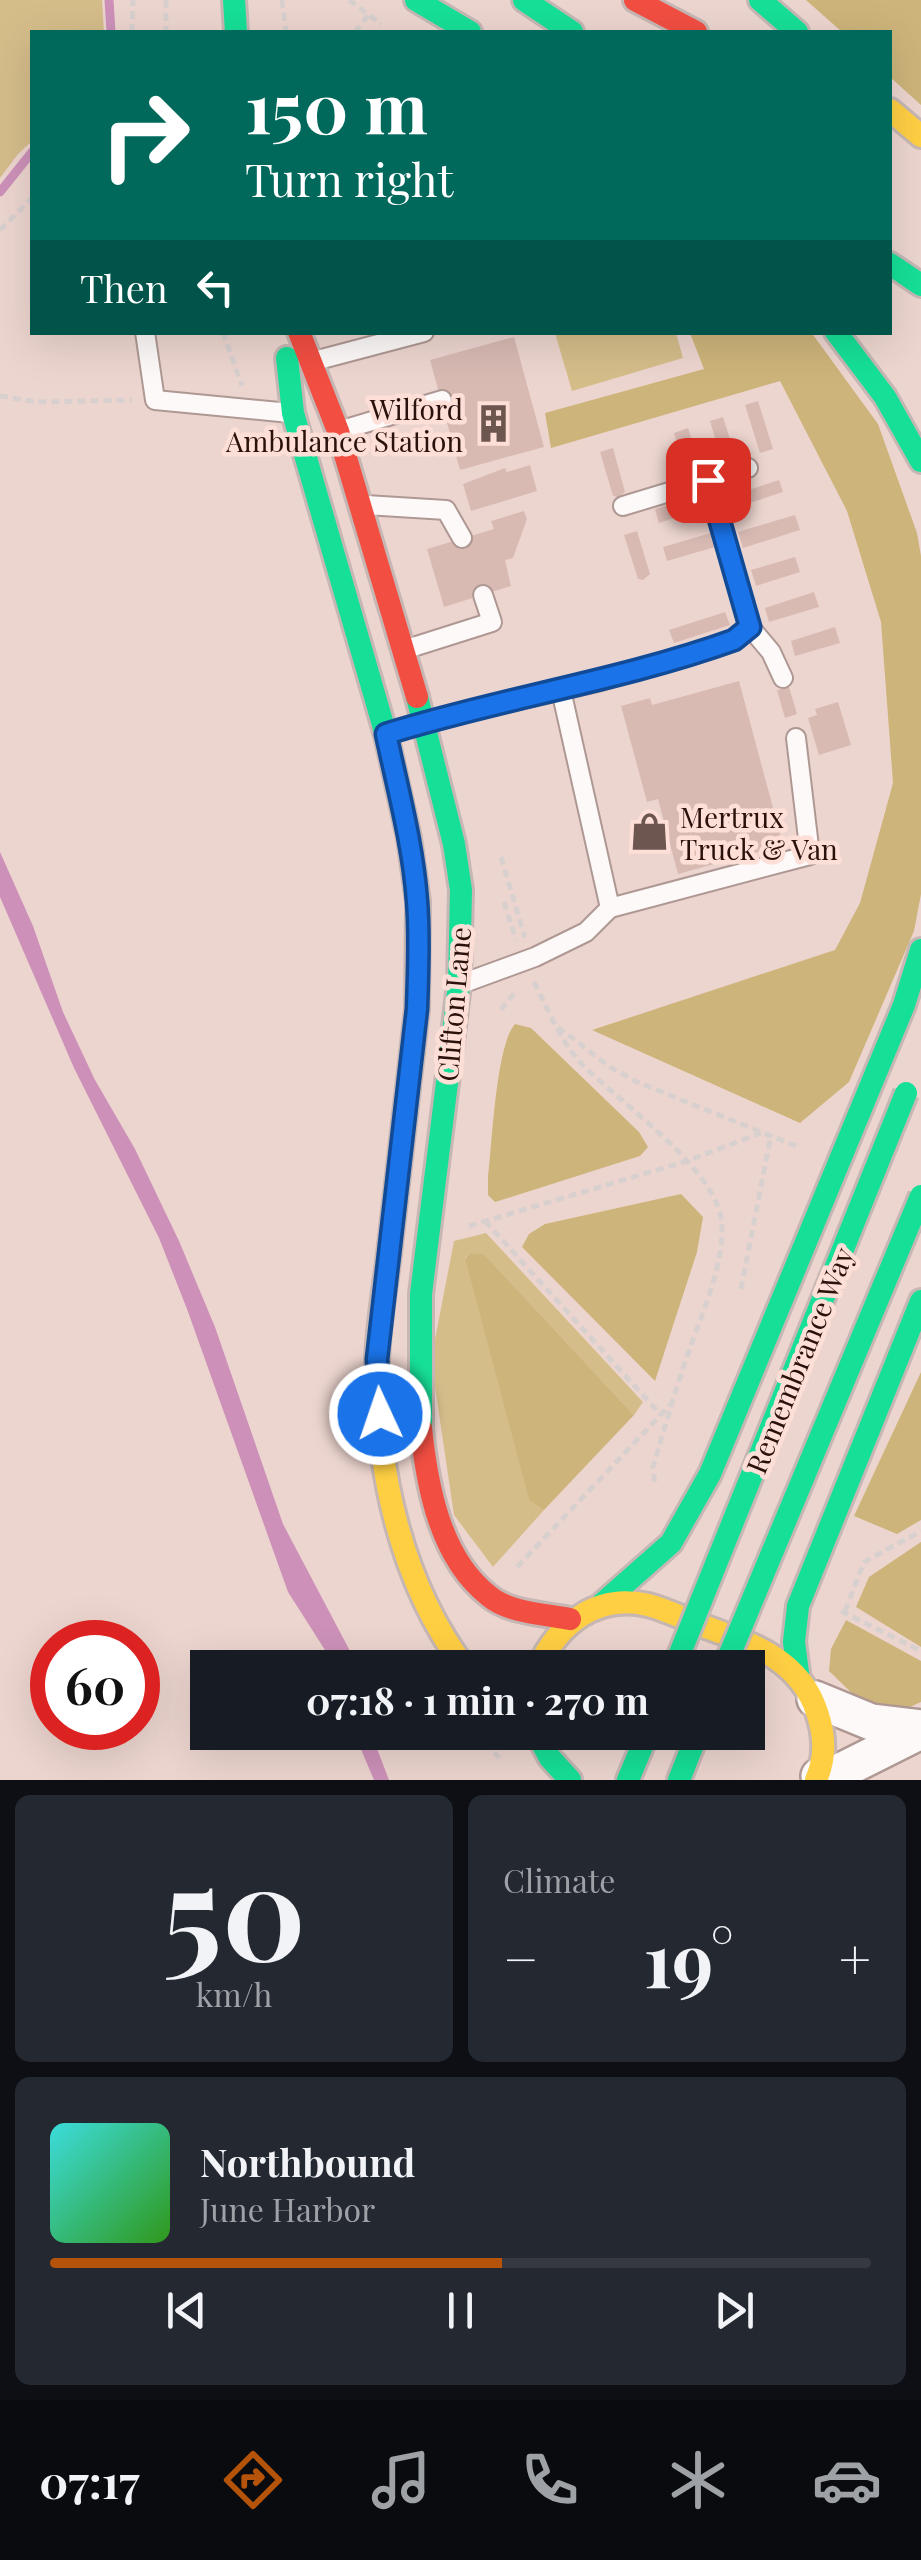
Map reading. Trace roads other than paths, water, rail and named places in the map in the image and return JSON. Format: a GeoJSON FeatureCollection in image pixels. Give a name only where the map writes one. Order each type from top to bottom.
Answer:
{"type":"FeatureCollection","features":[{"type":"Feature","properties":{"kind":"main road"},"geometry":{"type":"LineString","coordinates":[[234,0],[236,30]]}},
{"type":"Feature","properties":{"kind":"main road"},"geometry":{"type":"LineString","coordinates":[[416,0],[467,30]]}},
{"type":"Feature","properties":{"kind":"main road"},"geometry":{"type":"LineString","coordinates":[[524,0],[569,30]]}},
{"type":"Feature","properties":{"kind":"main road"},"geometry":{"type":"LineString","coordinates":[[760,0],[795,30]]}},
{"type":"Feature","properties":{"kind":"main road"},"geometry":{"type":"LineString","coordinates":[[642,4],[675,30]]}},
{"type":"Feature","properties":{"kind":"main road"},"geometry":{"type":"LineString","coordinates":[[642,4],[692,30]]}},
{"type":"Feature","properties":{"kind":"main road"},"geometry":{"type":"LineString","coordinates":[[892,112],[921,136]]}},
{"type":"Feature","properties":{"kind":"main road"},"geometry":{"type":"LineString","coordinates":[[892,266],[921,285]]}},
{"type":"Feature","properties":{"kind":"main road","name":"Clifton Lane"},"geometry":{"type":"LineString","coordinates":[[285,335],[293,413],[405,728],[454,844],[460,890],[438,992],[377,1359],[381,1442],[402,1544],[416,1588],[452,1650]]}},
{"type":"Feature","properties":{"kind":"main road","name":"Clifton Lane"},"geometry":{"type":"LineString","coordinates":[[300,335],[338,431],[404,650],[409,838],[438,992],[421,1294],[419,1410],[426,1476],[443,1532],[466,1572],[490,1598],[511,1607],[570,1619]]}},
{"type":"Feature","properties":{"kind":"main road"},"geometry":{"type":"LineString","coordinates":[[838,335],[885,398],[921,462]]}},
{"type":"Feature","properties":{"kind":"main road"},"geometry":{"type":"LineString","coordinates":[[545,1650],[570,1619],[603,1604],[671,1543],[710,1474],[890,1038],[921,950]]}},
{"type":"Feature","properties":{"kind":"main road","name":"Remembrance Way"},"geometry":{"type":"LineString","coordinates":[[681,1650],[916,1065]]}},
{"type":"Feature","properties":{"kind":"main road","name":"Remembrance Way"},"geometry":{"type":"LineString","coordinates":[[732,1650],[921,1196]]}},
{"type":"Feature","properties":{"kind":"main road"},"geometry":{"type":"LineString","coordinates":[[818,1778],[826,1747],[794,1642],[798,1606],[921,1301]]}},
{"type":"Feature","properties":{"kind":"main road"},"geometry":{"type":"LineString","coordinates":[[603,1604],[643,1604],[764,1648],[806,1686]]}},
{"type":"Feature","properties":{"kind":"main road"},"geometry":{"type":"LineString","coordinates":[[545,1750],[570,1780]]}},
{"type":"Feature","properties":{"kind":"main road"},"geometry":{"type":"LineString","coordinates":[[628,1780],[640,1750]]}},
{"type":"Feature","properties":{"kind":"main road"},"geometry":{"type":"LineString","coordinates":[[678,1780],[690,1750]]}},
{"type":"Feature","properties":{"kind":"street"},"geometry":{"type":"LineString","coordinates":[[806,1686],[870,1722],[921,1730]]}},
{"type":"Feature","properties":{"kind":"street"},"geometry":{"type":"LineString","coordinates":[[818,1778],[839,1772],[921,1730]]}},
{"type":"Feature","properties":{"kind":"lane"},"geometry":{"type":"LineString","coordinates":[[144,335],[154,400],[293,413],[329,404]]}},
{"type":"Feature","properties":{"kind":"lane"},"geometry":{"type":"LineString","coordinates":[[311,362],[413,335]]}},
{"type":"Feature","properties":{"kind":"lane"},"geometry":{"type":"LineString","coordinates":[[338,431],[442,400]]}},
{"type":"Feature","properties":{"kind":"lane"},"geometry":{"type":"LineString","coordinates":[[623,506],[748,468]]}},
{"type":"Feature","properties":{"kind":"lane"},"geometry":{"type":"LineString","coordinates":[[708,480],[750,627],[771,652],[783,678]]}},
{"type":"Feature","properties":{"kind":"lane"},"geometry":{"type":"LineString","coordinates":[[361,505],[446,510],[462,538]]}},
{"type":"Feature","properties":{"kind":"lane"},"geometry":{"type":"LineString","coordinates":[[404,650],[492,622],[482,596]]}},
{"type":"Feature","properties":{"kind":"lane"},"geometry":{"type":"LineString","coordinates":[[405,728],[696,654],[734,640],[750,627]]}},
{"type":"Feature","properties":{"kind":"lane"},"geometry":{"type":"LineString","coordinates":[[561,690],[610,908]]}},
{"type":"Feature","properties":{"kind":"lane"},"geometry":{"type":"LineString","coordinates":[[438,992],[534,957],[586,932],[610,908],[810,855],[796,738]]}},
{"type":"Feature","properties":{"kind":"waterway"},"geometry":{"type":"LineString","coordinates":[[109,0],[111,30]]}},
{"type":"Feature","properties":{"kind":"waterway"},"geometry":{"type":"LineString","coordinates":[[0,192],[30,154]]}},
{"type":"Feature","properties":{"kind":"place","name":"Wilford Ambulance Station"},"geometry":{"type":"Point","coordinates":[493,424]}},
{"type":"Feature","properties":{"kind":"place","name":"Mertrux Truck & Van"},"geometry":{"type":"Point","coordinates":[650,832]}}]}
